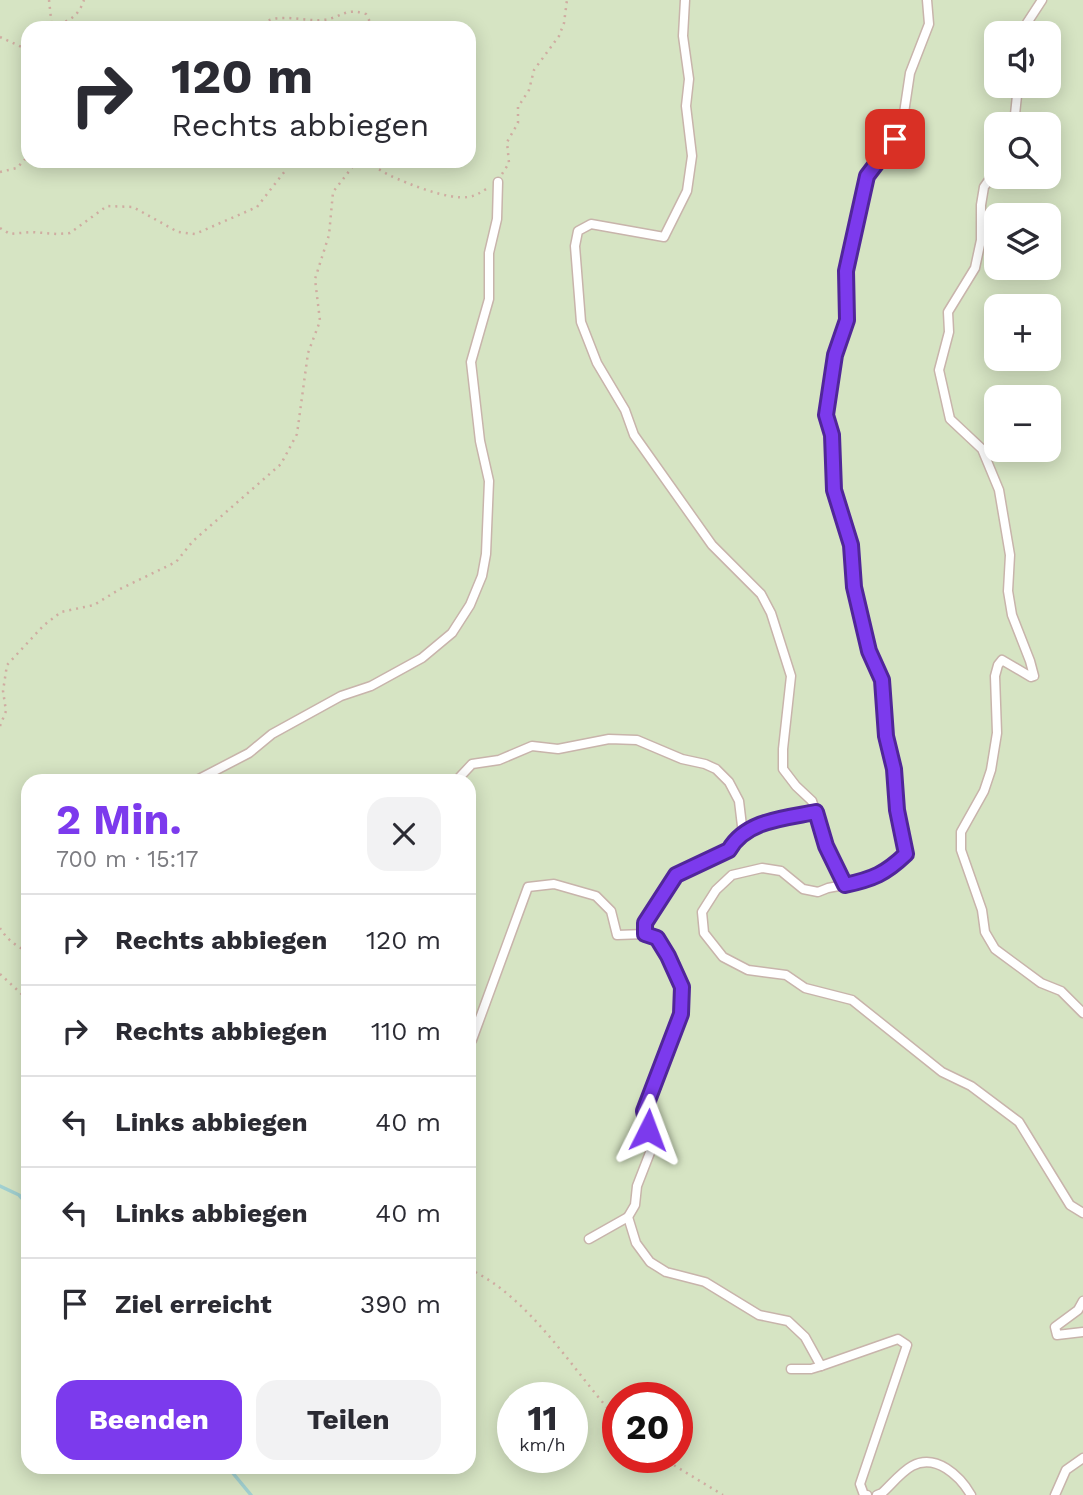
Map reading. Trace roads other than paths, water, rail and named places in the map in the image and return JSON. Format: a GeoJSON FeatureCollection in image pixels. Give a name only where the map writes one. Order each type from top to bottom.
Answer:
{"type":"FeatureCollection","features":[{"type":"Feature","properties":{"kind":"lane"},"geometry":{"type":"LineString","coordinates":[[685,0],[684,36],[688,79],[686,106],[692,156],[687,191],[664,237],[591,224],[578,231],[575,246],[581,322],[597,363],[625,410],[634,435],[712,545],[761,594],[771,613],[791,676],[783,769],[811,801],[826,846],[845,885]]}},
{"type":"Feature","properties":{"kind":"lane"},"geometry":{"type":"LineString","coordinates":[[927,0],[929,24],[911,73],[904,113],[895,139],[867,176],[846,271],[847,320],[835,355],[826,415],[832,435],[834,490],[851,545],[854,587],[869,651],[882,680],[886,736],[894,769],[897,810],[906,854],[889,870],[865,881],[818,892],[803,889],[781,871],[762,869],[732,876],[716,890],[702,912],[704,933],[723,957],[748,970],[786,975],[805,988],[852,1000],[942,1072],[971,1086],[1019,1122],[1070,1205],[1083,1213]]}},
{"type":"Feature","properties":{"kind":"lane"},"geometry":{"type":"LineString","coordinates":[[1028,21],[1042,0]]}},
{"type":"Feature","properties":{"kind":"lane"},"geometry":{"type":"LineString","coordinates":[[209,774],[249,753],[272,734],[341,695],[371,686],[422,659],[452,633],[470,605],[482,576],[486,554],[488,481],[480,441],[471,362],[489,299],[489,253],[497,219],[498,182]]}},
{"type":"Feature","properties":{"kind":"lane"},"geometry":{"type":"LineString","coordinates":[[984,187],[981,240],[975,268],[948,312],[949,332],[939,370],[950,419],[982,449],[999,490],[1010,555],[1008,591],[1012,615],[1034,676],[1031,677],[1002,660],[998,665],[995,676],[997,733],[991,770],[984,791],[961,832],[961,850],[982,910],[985,932],[995,949],[1041,983],[1061,991],[1083,1013]]}},
{"type":"Feature","properties":{"kind":"lane"},"geometry":{"type":"LineString","coordinates":[[463,774],[472,764],[499,760],[532,746],[558,749],[609,739],[637,740],[682,759],[716,769],[729,782],[738,801],[743,826],[750,829]]}},
{"type":"Feature","properties":{"kind":"lane"},"geometry":{"type":"LineString","coordinates":[[645,934],[645,923],[676,875],[729,850],[734,842],[760,824],[816,812]]}},
{"type":"Feature","properties":{"kind":"lane"},"geometry":{"type":"LineString","coordinates":[[476,1029],[528,887],[554,884],[596,896],[611,911],[617,935],[645,934],[657,938],[668,956],[682,987],[681,1014],[644,1111],[651,1150],[638,1186],[635,1205],[628,1217],[589,1239]]}},
{"type":"Feature","properties":{"kind":"lane"},"geometry":{"type":"LineString","coordinates":[[628,1217],[635,1243],[650,1262],[666,1272],[705,1282],[759,1315],[788,1321],[805,1337],[821,1366]]}},
{"type":"Feature","properties":{"kind":"lane"},"geometry":{"type":"LineString","coordinates":[[1083,1301],[1078,1310],[1055,1327],[1058,1335],[1083,1332]]}},
{"type":"Feature","properties":{"kind":"lane"},"geometry":{"type":"LineString","coordinates":[[791,1369],[811,1369],[898,1339],[907,1345],[860,1484],[867,1495]]}},
{"type":"Feature","properties":{"kind":"lane"},"geometry":{"type":"LineString","coordinates":[[1055,1495],[1066,1470],[1083,1458]]}},
{"type":"Feature","properties":{"kind":"lane"},"geometry":{"type":"LineString","coordinates":[[877,1495],[912,1466],[929,1463],[947,1467],[965,1484],[971,1495]]}},
{"type":"Feature","properties":{"kind":"waterway"},"geometry":{"type":"LineString","coordinates":[[0,1186],[21,1197]]}},
{"type":"Feature","properties":{"kind":"waterway"},"geometry":{"type":"LineString","coordinates":[[234,1474],[251,1495]]}}]}
